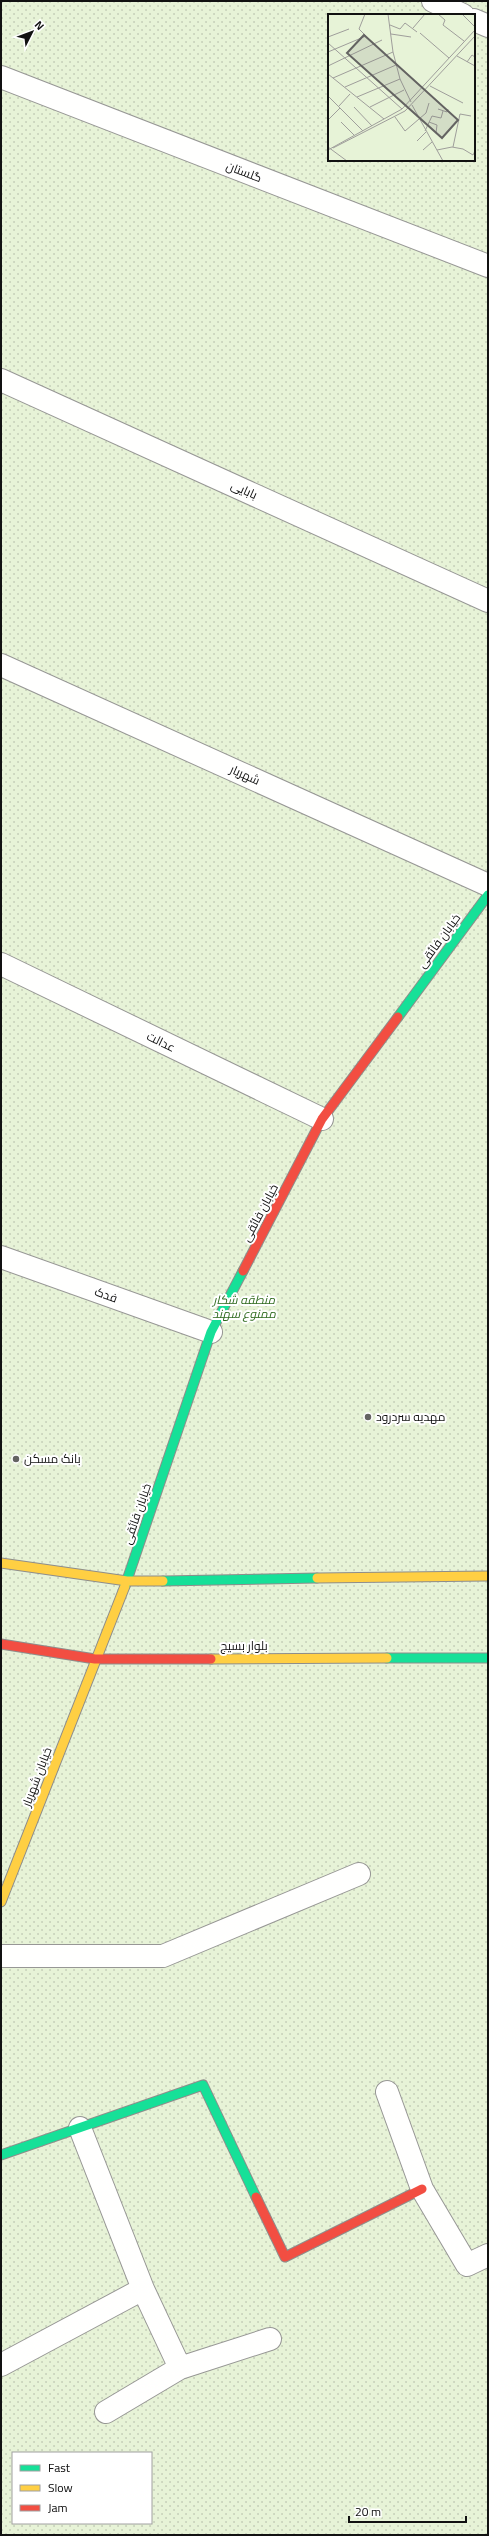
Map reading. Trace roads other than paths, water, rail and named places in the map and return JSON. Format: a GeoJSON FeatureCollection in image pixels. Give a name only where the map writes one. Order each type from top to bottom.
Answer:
{"type":"FeatureCollection","features":[{"type":"Feature","properties":{"kind":"main road","name":"خیابان فائقی"},"geometry":{"type":"LineString","coordinates":[[95,1660],[128,1580],[211,1332],[322,1120],[488,895]]}},
{"type":"Feature","properties":{"kind":"main road"},"geometry":{"type":"LineString","coordinates":[[1,1563],[128,1580],[488,1576]]}},
{"type":"Feature","properties":{"kind":"main road","name":"بلوار بسیج"},"geometry":{"type":"LineString","coordinates":[[1,1644],[95,1660],[488,1658]]}},
{"type":"Feature","properties":{"kind":"main road","name":"خیابان شهریار"},"geometry":{"type":"LineString","coordinates":[[1,1902],[95,1660]]}},
{"type":"Feature","properties":{"kind":"main road"},"geometry":{"type":"LineString","coordinates":[[1,2155],[203,2085],[285,2257],[422,2189]]}},
{"type":"Feature","properties":{"kind":"street"},"geometry":{"type":"LineString","coordinates":[[433,1],[461,14]]}},
{"type":"Feature","properties":{"kind":"street"},"geometry":{"type":"LineString","coordinates":[[475,20],[488,26]]}},
{"type":"Feature","properties":{"kind":"street","name":"گلستان"},"geometry":{"type":"LineString","coordinates":[[1,77],[488,266]]}},
{"type":"Feature","properties":{"kind":"street","name":"بابایی"},"geometry":{"type":"LineString","coordinates":[[1,380],[488,601]]}},
{"type":"Feature","properties":{"kind":"street","name":"شهریار"},"geometry":{"type":"LineString","coordinates":[[1,665],[488,885]]}},
{"type":"Feature","properties":{"kind":"street","name":"عدالت"},"geometry":{"type":"LineString","coordinates":[[1,964],[322,1120]]}},
{"type":"Feature","properties":{"kind":"street","name":"فدک"},"geometry":{"type":"LineString","coordinates":[[1,1257],[211,1332]]}},
{"type":"Feature","properties":{"kind":"street"},"geometry":{"type":"LineString","coordinates":[[1,1956],[163,1956],[359,1874]]}},
{"type":"Feature","properties":{"kind":"street"},"geometry":{"type":"LineString","coordinates":[[386,2092],[422,2189],[467,2265],[488,2255]]}},
{"type":"Feature","properties":{"kind":"street"},"geometry":{"type":"LineString","coordinates":[[80,2128],[142,2289],[180,2368]]}},
{"type":"Feature","properties":{"kind":"street"},"geometry":{"type":"LineString","coordinates":[[1,2365],[142,2289]]}},
{"type":"Feature","properties":{"kind":"street"},"geometry":{"type":"LineString","coordinates":[[106,2412],[180,2368],[270,2339]]}},
{"type":"Feature","properties":{"kind":"place","name":"مهدیه سردرود"},"geometry":{"type":"Point","coordinates":[368,1417]}},
{"type":"Feature","properties":{"kind":"place","name":"بانک مسکن"},"geometry":{"type":"Point","coordinates":[16,1459]}},
{"type":"Feature","properties":{"kind":"park label","name":"منطقه شکار ممنوع سهند"},"geometry":{"type":"Point","coordinates":[244,1307]}}]}
